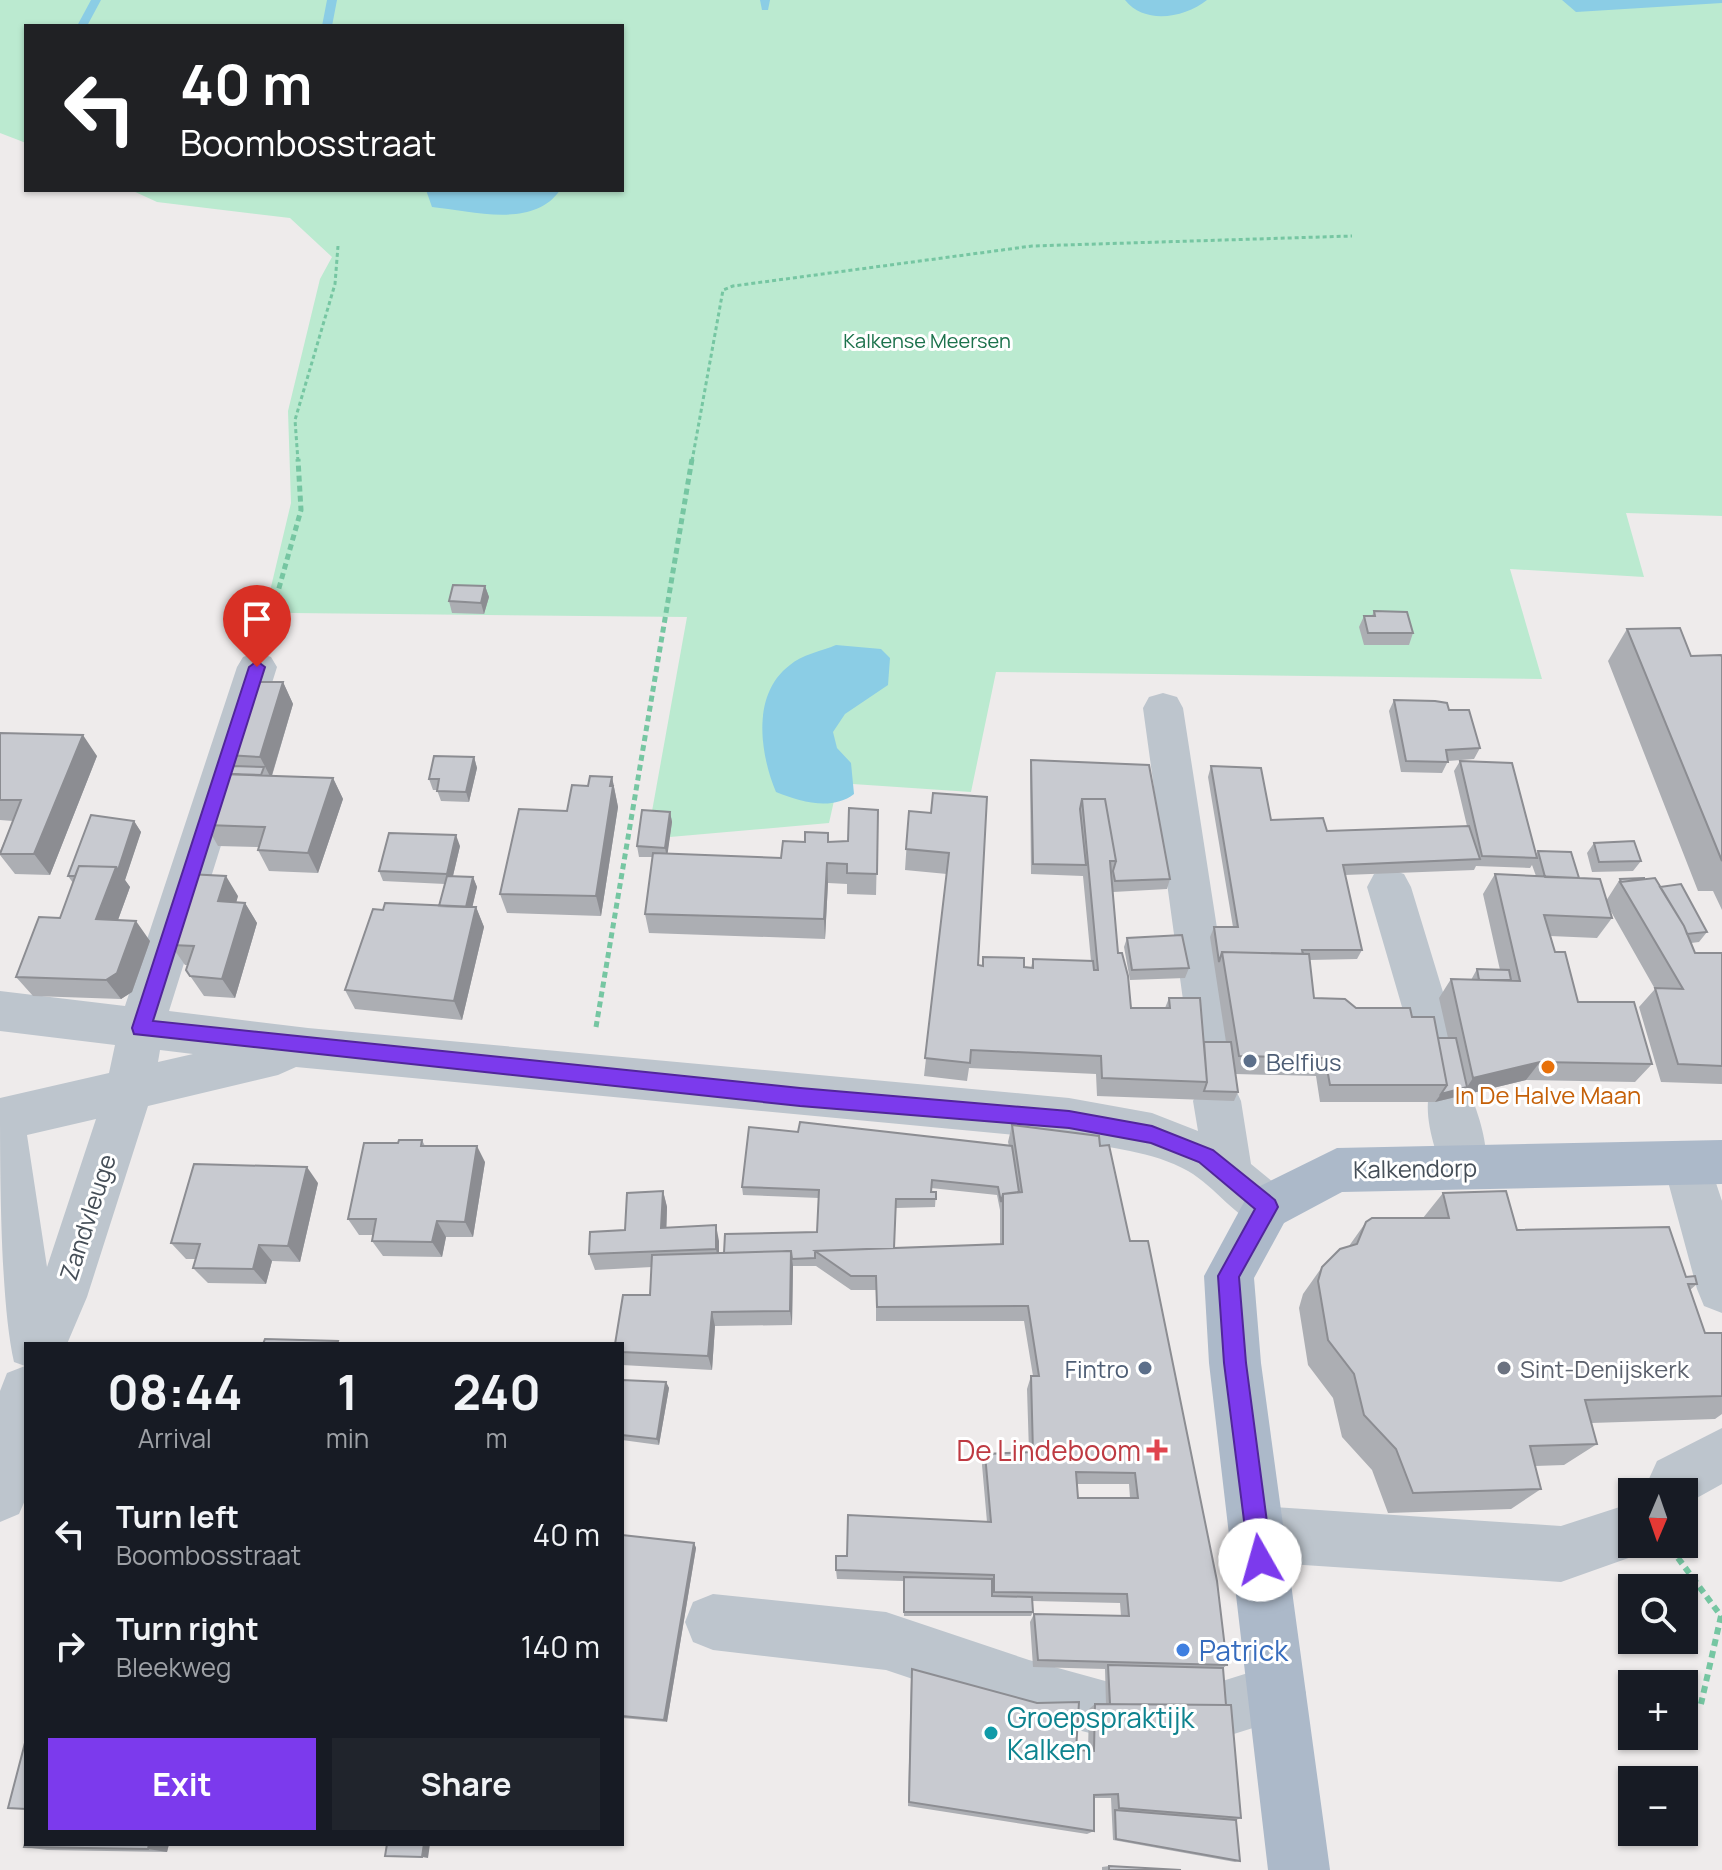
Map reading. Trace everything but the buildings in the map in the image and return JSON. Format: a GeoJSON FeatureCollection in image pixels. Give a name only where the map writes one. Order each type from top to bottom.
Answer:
{"type":"FeatureCollection","features":[{"type":"Feature","properties":{"kind":"main road","name":"Kalkendorp"},"geometry":{"type":"LineString","coordinates":[[1248,1191],[1337,1170],[1705,1162]]}},
{"type":"Feature","properties":{"kind":"main road"},"geometry":{"type":"LineString","coordinates":[[1248,1191],[1229,1276],[1235,1363],[1299,1870]]}},
{"type":"Feature","properties":{"kind":"street","name":"Zandvleuge"},"geometry":{"type":"LineString","coordinates":[[42,1342],[62,1297],[130,1088],[141,1028],[257,667]]}},
{"type":"Feature","properties":{"kind":"street"},"geometry":{"type":"LineString","coordinates":[[1163,708],[1213,1051]]}},
{"type":"Feature","properties":{"kind":"street"},"geometry":{"type":"LineString","coordinates":[[1389,887],[1437,1048]]}},
{"type":"Feature","properties":{"kind":"street"},"geometry":{"type":"LineString","coordinates":[[0,1011],[308,1048],[1069,1119],[1152,1135],[1206,1156],[1248,1191]]}},
{"type":"Feature","properties":{"kind":"street"},"geometry":{"type":"LineString","coordinates":[[0,1119],[308,1048]]}},
{"type":"Feature","properties":{"kind":"street"},"geometry":{"type":"LineString","coordinates":[[1449,1099],[1465,1167]]}},
{"type":"Feature","properties":{"kind":"street"},"geometry":{"type":"LineString","coordinates":[[1217,1101],[1248,1191]]}},
{"type":"Feature","properties":{"kind":"street","name":"Zandvleuge"},"geometry":{"type":"LineString","coordinates":[[0,1119],[32,1342]]}},
{"type":"Feature","properties":{"kind":"street"},"geometry":{"type":"LineString","coordinates":[[1705,1162],[1722,1289]]}},
{"type":"Feature","properties":{"kind":"street"},"geometry":{"type":"LineString","coordinates":[[0,1495],[24,1400]]}},
{"type":"Feature","properties":{"kind":"street"},"geometry":{"type":"LineString","coordinates":[[1680,1478],[1722,1455]]}},
{"type":"Feature","properties":{"kind":"street"},"geometry":{"type":"LineString","coordinates":[[1257,1534],[1561,1554],[1618,1548]]}},
{"type":"Feature","properties":{"kind":"street"},"geometry":{"type":"LineString","coordinates":[[713,1622],[886,1641],[1029,1689],[1106,1708]]}},
{"type":"Feature","properties":{"kind":"street"},"geometry":{"type":"LineString","coordinates":[[1221,1709],[1277,1693]]}},
{"type":"Feature","properties":{"kind":"path"},"geometry":{"type":"LineString","coordinates":[[588,1075],[659,640],[723,290],[733,286],[1032,246],[1352,236]]}},
{"type":"Feature","properties":{"kind":"path"},"geometry":{"type":"LineString","coordinates":[[257,667],[301,510],[295,420],[335,284],[338,246]]}},
{"type":"Feature","properties":{"kind":"path"},"geometry":{"type":"LineString","coordinates":[[1667,1558],[1721,1616],[1701,1704]]}},
{"type":"Feature","properties":{"kind":"green space","name":"Kalkense Meersen"},"geometry":{"type":"Polygon","coordinates":[[[0,0],[1722,0],[1722,516],[1626,513],[1644,577],[1510,569],[1542,679],[996,672],[971,792],[838,783],[829,823],[647,839],[687,617],[292,613],[266,608],[291,503],[288,411],[320,279],[332,257],[290,218],[157,202],[135,192],[624,192],[624,24],[24,24],[24,142],[0,133],[0,0]]]}},
{"type":"Feature","properties":{"kind":"water"},"geometry":{"type":"Polygon","coordinates":[[[1125,0],[1207,0],[1176,15],[1154,16],[1133,8],[1125,0]]]}},
{"type":"Feature","properties":{"kind":"water"},"geometry":{"type":"Polygon","coordinates":[[[1562,0],[1722,0],[1722,3],[1576,12],[1562,0]]]}},
{"type":"Feature","properties":{"kind":"water"},"geometry":{"type":"Polygon","coordinates":[[[427,192],[558,192],[535,210],[519,214],[483,214],[432,207],[427,192]]]}},
{"type":"Feature","properties":{"kind":"water"},"geometry":{"type":"Polygon","coordinates":[[[836,645],[881,649],[890,658],[888,685],[845,714],[833,732],[837,748],[851,763],[854,794],[836,802],[806,802],[776,792],[763,743],[764,708],[778,677],[790,665],[836,645]]]}},
{"type":"Feature","properties":{"kind":"waterway"},"geometry":{"type":"LineString","coordinates":[[83,24],[96,0]]}},
{"type":"Feature","properties":{"kind":"waterway"},"geometry":{"type":"LineString","coordinates":[[327,24],[332,0]]}},
{"type":"Feature","properties":{"kind":"waterway"},"geometry":{"type":"LineString","coordinates":[[765,0],[765,8]]}},
{"type":"Feature","properties":{"kind":"place","name":"Belfius"},"geometry":{"type":"Point","coordinates":[1250,1061]}},
{"type":"Feature","properties":{"kind":"place","name":"In De Halve Maan"},"geometry":{"type":"Point","coordinates":[1548,1067]}},
{"type":"Feature","properties":{"kind":"place","name":"Fintro"},"geometry":{"type":"Point","coordinates":[1145,1368]}},
{"type":"Feature","properties":{"kind":"place","name":"Sint-Denijskerk"},"geometry":{"type":"Point","coordinates":[1504,1368]}},
{"type":"Feature","properties":{"kind":"place","name":"De Lindeboom"},"geometry":{"type":"Point","coordinates":[1157,1450]}},
{"type":"Feature","properties":{"kind":"place","name":"Patrick"},"geometry":{"type":"Point","coordinates":[1183,1650]}},
{"type":"Feature","properties":{"kind":"place","name":"Groepspraktijk Kalken"},"geometry":{"type":"Point","coordinates":[991,1733]}},
{"type":"Feature","properties":{"kind":"route"},"geometry":{"type":"LineString","coordinates":[[257,667],[141,1028],[308,1048],[800,1097],[1069,1119],[1152,1135],[1206,1156],[1267,1207],[1229,1276],[1235,1363],[1260,1560]]}}]}
